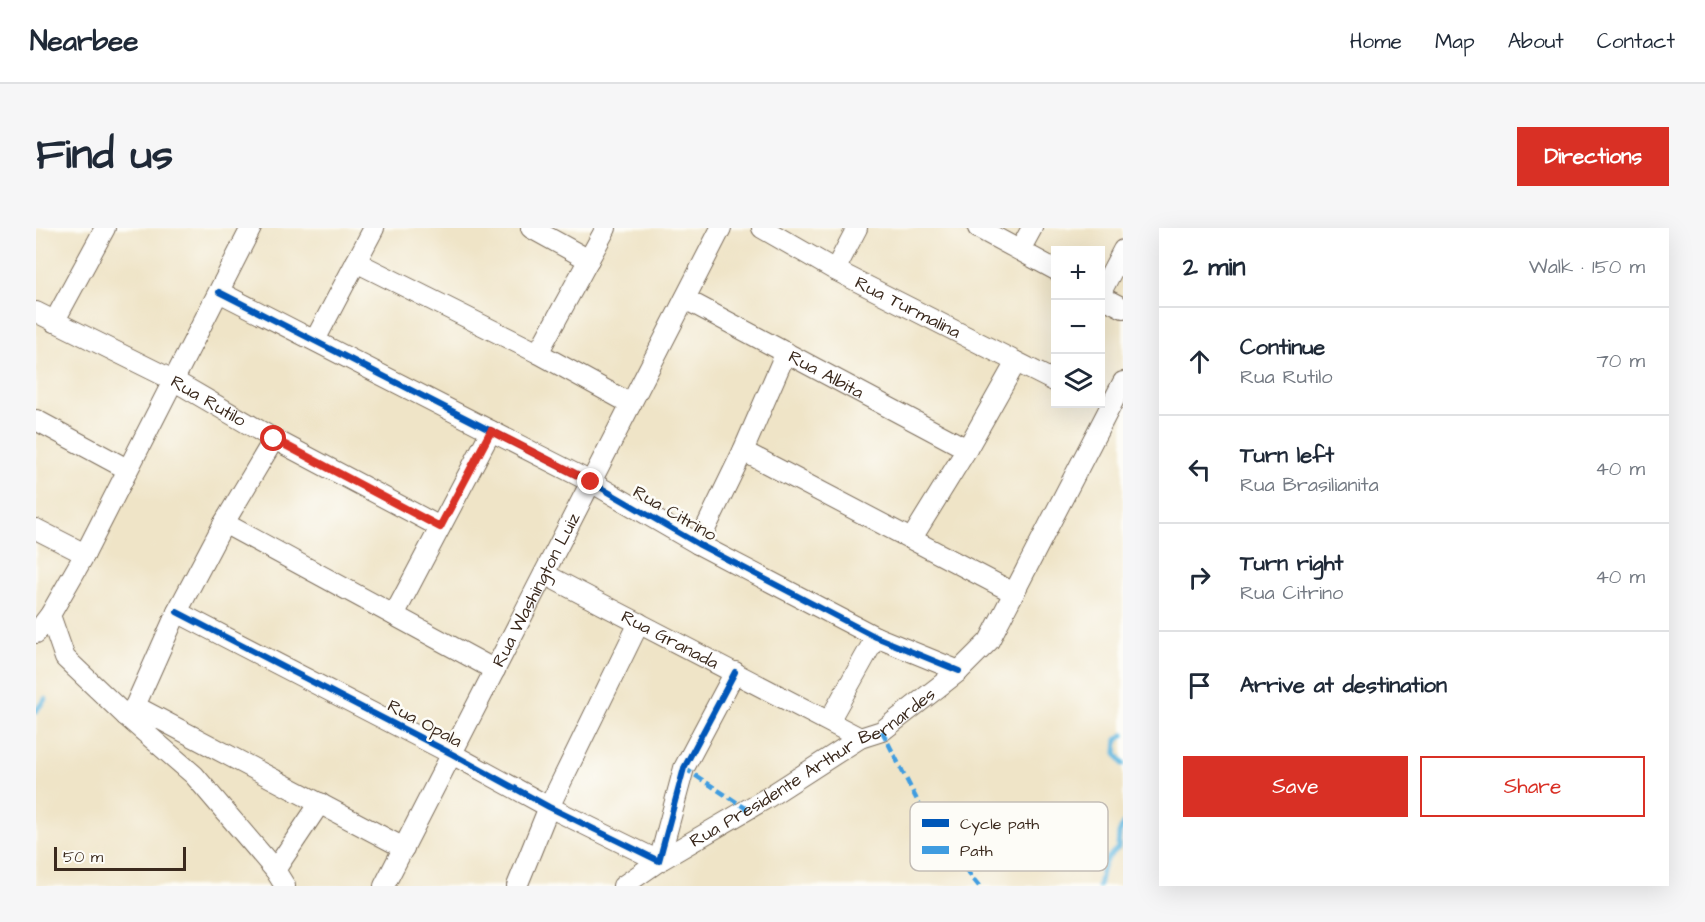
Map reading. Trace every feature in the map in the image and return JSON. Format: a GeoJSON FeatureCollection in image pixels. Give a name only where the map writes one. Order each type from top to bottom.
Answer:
{"type":"FeatureCollection","features":[{"type":"Feature","properties":{"kind":"street"},"geometry":{"type":"LineString","coordinates":[[54,321],[105,228]]}},
{"type":"Feature","properties":{"kind":"street"},"geometry":{"type":"LineString","coordinates":[[36,633],[43,611],[85,554],[251,228]]}},
{"type":"Feature","properties":{"kind":"street"},"geometry":{"type":"LineString","coordinates":[[315,340],[374,228]]}},
{"type":"Feature","properties":{"kind":"street"},"geometry":{"type":"LineString","coordinates":[[531,228],[589,260]]}},
{"type":"Feature","properties":{"kind":"street"},"geometry":{"type":"LineString","coordinates":[[538,353],[606,228]]}},
{"type":"Feature","properties":{"kind":"street","name":"Rua Washington Luiz"},"geometry":{"type":"LineString","coordinates":[[384,886],[721,228]]}},
{"type":"Feature","properties":{"kind":"street","name":"Rua Turmalina"},"geometry":{"type":"LineString","coordinates":[[762,228],[836,270],[1051,380]]}},
{"type":"Feature","properties":{"kind":"street"},"geometry":{"type":"LineString","coordinates":[[836,270],[857,228]]}},
{"type":"Feature","properties":{"kind":"street"},"geometry":{"type":"LineString","coordinates":[[978,228],[1051,267]]}},
{"type":"Feature","properties":{"kind":"street"},"geometry":{"type":"LineString","coordinates":[[1020,250],[1032,228]]}},
{"type":"Feature","properties":{"kind":"street"},"geometry":{"type":"LineString","coordinates":[[1105,287],[1123,250]]}},
{"type":"Feature","properties":{"kind":"street"},"geometry":{"type":"LineString","coordinates":[[356,262],[538,353],[631,404]]}},
{"type":"Feature","properties":{"kind":"street","name":"Rua Citrino"},"geometry":{"type":"LineString","coordinates":[[219,292],[591,482],[698,544],[876,637],[959,671]]}},
{"type":"Feature","properties":{"kind":"street"},"geometry":{"type":"LineString","coordinates":[[1105,297],[1123,308]]}},
{"type":"Feature","properties":{"kind":"street","name":"Rua Albita"},"geometry":{"type":"LineString","coordinates":[[685,299],[967,449]]}},
{"type":"Feature","properties":{"kind":"street","name":"Rua Rutilo"},"geometry":{"type":"LineString","coordinates":[[36,312],[173,380],[274,439],[440,527]]}},
{"type":"Feature","properties":{"kind":"street"},"geometry":{"type":"LineString","coordinates":[[698,544],[743,451],[786,352]]}},
{"type":"Feature","properties":{"kind":"street"},"geometry":{"type":"LineString","coordinates":[[912,538],[967,449],[1016,362]]}},
{"type":"Feature","properties":{"kind":"street","name":"Rua Presidente Arthur Bernardes"},"geometry":{"type":"LineString","coordinates":[[1105,404],[1123,382]]}},
{"type":"Feature","properties":{"kind":"street","name":"Rua Presidente Arthur Bernardes"},"geometry":{"type":"LineString","coordinates":[[623,886],[659,861],[767,798],[860,738],[882,731],[959,671],[989,641],[1103,408]]}},
{"type":"Feature","properties":{"kind":"street"},"geometry":{"type":"LineString","coordinates":[[36,420],[127,469]]}},
{"type":"Feature","properties":{"kind":"street"},"geometry":{"type":"LineString","coordinates":[[394,615],[491,431]]}},
{"type":"Feature","properties":{"kind":"street"},"geometry":{"type":"LineString","coordinates":[[131,711],[177,612],[224,523],[274,439]]}},
{"type":"Feature","properties":{"kind":"street"},"geometry":{"type":"LineString","coordinates":[[743,451],[1014,593]]}},
{"type":"Feature","properties":{"kind":"street"},"geometry":{"type":"LineString","coordinates":[[224,523],[495,670]]}},
{"type":"Feature","properties":{"kind":"street"},"geometry":{"type":"LineString","coordinates":[[36,529],[85,554]]}},
{"type":"Feature","properties":{"kind":"street","name":"Rua Granada"},"geometry":{"type":"LineString","coordinates":[[544,574],[860,738]]}},
{"type":"Feature","properties":{"kind":"street"},"geometry":{"type":"LineString","coordinates":[[43,611],[65,658],[131,711],[194,775],[280,878],[320,803]]}},
{"type":"Feature","properties":{"kind":"street","name":"Rua Opala"},"geometry":{"type":"LineString","coordinates":[[177,612],[452,754],[549,807],[659,861]]}},
{"type":"Feature","properties":{"kind":"street"},"geometry":{"type":"LineString","coordinates":[[517,886],[549,807],[639,623]]}},
{"type":"Feature","properties":{"kind":"street"},"geometry":{"type":"LineString","coordinates":[[829,721],[876,637]]}},
{"type":"Feature","properties":{"kind":"street"},"geometry":{"type":"LineString","coordinates":[[659,861],[684,768],[735,672]]}},
{"type":"Feature","properties":{"kind":"street"},"geometry":{"type":"LineString","coordinates":[[131,711],[320,803],[404,848]]}},
{"type":"Feature","properties":{"kind":"waterway"},"geometry":{"type":"LineString","coordinates":[[36,711],[45,699]]}},
{"type":"Feature","properties":{"kind":"waterway"},"geometry":{"type":"LineString","coordinates":[[1123,735],[1117,740],[1116,753],[1123,764]]}},
{"type":"Feature","properties":{"kind":"waterway"},"geometry":{"type":"LineString","coordinates":[[1108,858],[1118,848],[1119,834],[1123,824]]}},
{"type":"Feature","properties":{"kind":"waterway"},"geometry":{"type":"LineString","coordinates":[[1099,886],[1102,871]]}},
{"type":"Feature","properties":{"kind":"marked path"},"geometry":{"type":"LineString","coordinates":[[882,731],[918,802]]}},
{"type":"Feature","properties":{"kind":"marked path"},"geometry":{"type":"LineString","coordinates":[[684,768],[747,809]]}},
{"type":"Feature","properties":{"kind":"marked path"},"geometry":{"type":"LineString","coordinates":[[967,871],[979,886]]}},
{"type":"Feature","properties":{"kind":"cycle path"},"geometry":{"type":"LineString","coordinates":[[219,292],[591,482],[698,544],[876,637],[959,671]]}},
{"type":"Feature","properties":{"kind":"cycle path"},"geometry":{"type":"LineString","coordinates":[[177,612],[452,754],[549,807],[659,861],[684,768],[735,672]]}},
{"type":"Feature","properties":{"kind":"route"},"geometry":{"type":"LineString","coordinates":[[274,439],[440,527],[491,431],[591,482]]}}]}
